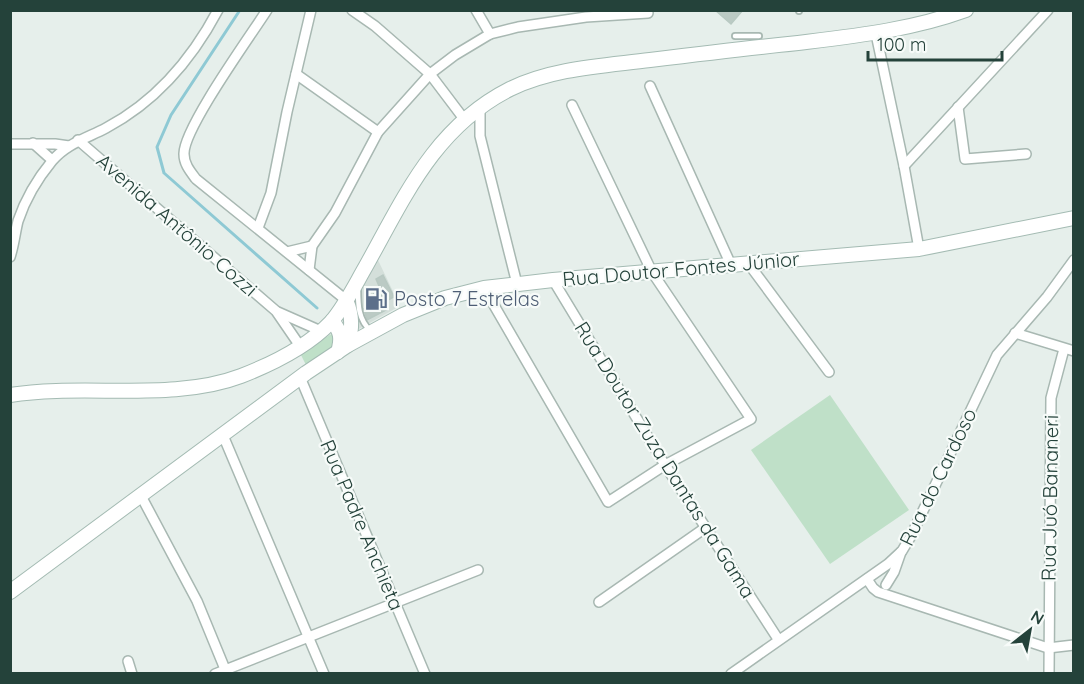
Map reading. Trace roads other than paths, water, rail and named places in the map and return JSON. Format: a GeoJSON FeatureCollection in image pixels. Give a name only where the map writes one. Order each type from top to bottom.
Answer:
{"type":"FeatureCollection","features":[{"type":"Feature","properties":{"kind":"street"},"geometry":{"type":"LineString","coordinates":[[10,257],[18,221],[26,202],[52,160],[78,140],[105,129],[157,92],[192,53],[218,10]]}},
{"type":"Feature","properties":{"kind":"street"},"geometry":{"type":"LineString","coordinates":[[267,10],[221,79],[183,152],[186,164],[196,179],[346,300],[352,319],[352,331],[343,349]]}},
{"type":"Feature","properties":{"kind":"street"},"geometry":{"type":"LineString","coordinates":[[258,228],[271,193],[311,10]]}},
{"type":"Feature","properties":{"kind":"street"},"geometry":{"type":"LineString","coordinates":[[352,10],[375,26],[430,74],[464,119]]}},
{"type":"Feature","properties":{"kind":"street"},"geometry":{"type":"LineString","coordinates":[[476,10],[490,34]]}},
{"type":"Feature","properties":{"kind":"street"},"geometry":{"type":"LineString","coordinates":[[10,395],[80,390],[151,390],[218,383],[240,376],[296,348],[332,321],[418,172],[437,147],[464,119],[480,107],[510,89],[537,78],[562,72],[876,34],[945,18],[966,10]]}},
{"type":"Feature","properties":{"kind":"street"},"geometry":{"type":"LineString","coordinates":[[904,166],[1048,10]]}},
{"type":"Feature","properties":{"kind":"street"},"geometry":{"type":"LineString","coordinates":[[309,270],[312,246],[335,213],[378,132],[430,74],[455,55],[490,34],[518,27],[583,14],[648,13]]}},
{"type":"Feature","properties":{"kind":"street"},"geometry":{"type":"LineString","coordinates":[[876,34],[919,249]]}},
{"type":"Feature","properties":{"kind":"street"},"geometry":{"type":"LineString","coordinates":[[296,74],[378,132]]}},
{"type":"Feature","properties":{"kind":"street"},"geometry":{"type":"LineString","coordinates":[[650,86],[731,265]]}},
{"type":"Feature","properties":{"kind":"street"},"geometry":{"type":"LineString","coordinates":[[484,288],[609,502],[665,465],[751,419],[652,272],[572,105]]}},
{"type":"Feature","properties":{"kind":"street"},"geometry":{"type":"LineString","coordinates":[[480,107],[480,136],[517,284]]}},
{"type":"Feature","properties":{"kind":"street"},"geometry":{"type":"LineString","coordinates":[[958,107],[965,159],[1026,154]]}},
{"type":"Feature","properties":{"kind":"street","name":"Avenida Antônio Cozzi"},"geometry":{"type":"LineString","coordinates":[[78,140],[89,147],[276,311],[321,331]]}},
{"type":"Feature","properties":{"kind":"street"},"geometry":{"type":"LineString","coordinates":[[33,143],[52,160]]}},
{"type":"Feature","properties":{"kind":"street"},"geometry":{"type":"LineString","coordinates":[[10,144],[69,146]]}},
{"type":"Feature","properties":{"kind":"street","name":"Rua Doutor Fontes Júnior"},"geometry":{"type":"LineString","coordinates":[[10,592],[303,375],[403,315],[446,298],[484,288],[552,280],[919,249],[1072,219]]}},
{"type":"Feature","properties":{"kind":"street"},"geometry":{"type":"LineString","coordinates":[[287,252],[312,246]]}},
{"type":"Feature","properties":{"kind":"street","name":"Rua do Cardoso"},"geometry":{"type":"LineString","coordinates":[[731,674],[877,572],[902,551],[997,355],[1047,297],[1074,260]]}},
{"type":"Feature","properties":{"kind":"street"},"geometry":{"type":"LineString","coordinates":[[748,263],[829,372]]}},
{"type":"Feature","properties":{"kind":"street","name":"Rua Doutor Zuza Dantas da Gama"},"geometry":{"type":"LineString","coordinates":[[552,280],[665,465],[778,639]]}},
{"type":"Feature","properties":{"kind":"street","name":"Avenida Antônio Cozzi"},"geometry":{"type":"LineString","coordinates":[[276,311],[296,348]]}},
{"type":"Feature","properties":{"kind":"street"},"geometry":{"type":"LineString","coordinates":[[332,321],[341,335],[343,349]]}},
{"type":"Feature","properties":{"kind":"street"},"geometry":{"type":"LineString","coordinates":[[1016,333],[1069,350]]}},
{"type":"Feature","properties":{"kind":"street","name":"Rua Juó Bananeri"},"geometry":{"type":"LineString","coordinates":[[1049,674],[1051,398],[1069,350]]}},
{"type":"Feature","properties":{"kind":"street","name":"Rua Padre Anchieta"},"geometry":{"type":"LineString","coordinates":[[303,375],[425,674]]}},
{"type":"Feature","properties":{"kind":"street"},"geometry":{"type":"LineString","coordinates":[[222,433],[324,674]]}},
{"type":"Feature","properties":{"kind":"street"},"geometry":{"type":"LineString","coordinates":[[140,495],[197,601],[226,672]]}},
{"type":"Feature","properties":{"kind":"street"},"geometry":{"type":"LineString","coordinates":[[599,602],[705,528]]}},
{"type":"Feature","properties":{"kind":"street"},"geometry":{"type":"LineString","coordinates":[[883,590],[894,572],[902,551]]}},
{"type":"Feature","properties":{"kind":"street"},"geometry":{"type":"LineString","coordinates":[[215,674],[226,672],[394,601],[478,570]]}},
{"type":"Feature","properties":{"kind":"street"},"geometry":{"type":"LineString","coordinates":[[877,572],[885,580],[883,590]]}},
{"type":"Feature","properties":{"kind":"street"},"geometry":{"type":"LineString","coordinates":[[867,579],[873,588],[1048,648],[1074,645]]}},
{"type":"Feature","properties":{"kind":"street"},"geometry":{"type":"LineString","coordinates":[[850,590],[883,590]]}},
{"type":"Feature","properties":{"kind":"street"},"geometry":{"type":"LineString","coordinates":[[128,661],[132,674]]}},
{"type":"Feature","properties":{"kind":"lane"},"geometry":{"type":"LineString","coordinates":[[735,36],[759,36]]}},
{"type":"Feature","properties":{"kind":"lane"},"geometry":{"type":"LineString","coordinates":[[359,277],[360,314],[364,324],[372,332]]}},
{"type":"Feature","properties":{"kind":"waterway"},"geometry":{"type":"LineString","coordinates":[[240,10],[171,115],[157,147],[164,173],[317,308]]}},
{"type":"Feature","properties":{"kind":"place","name":"Posto 7 Estrelas"},"geometry":{"type":"Point","coordinates":[376,299]}}]}
